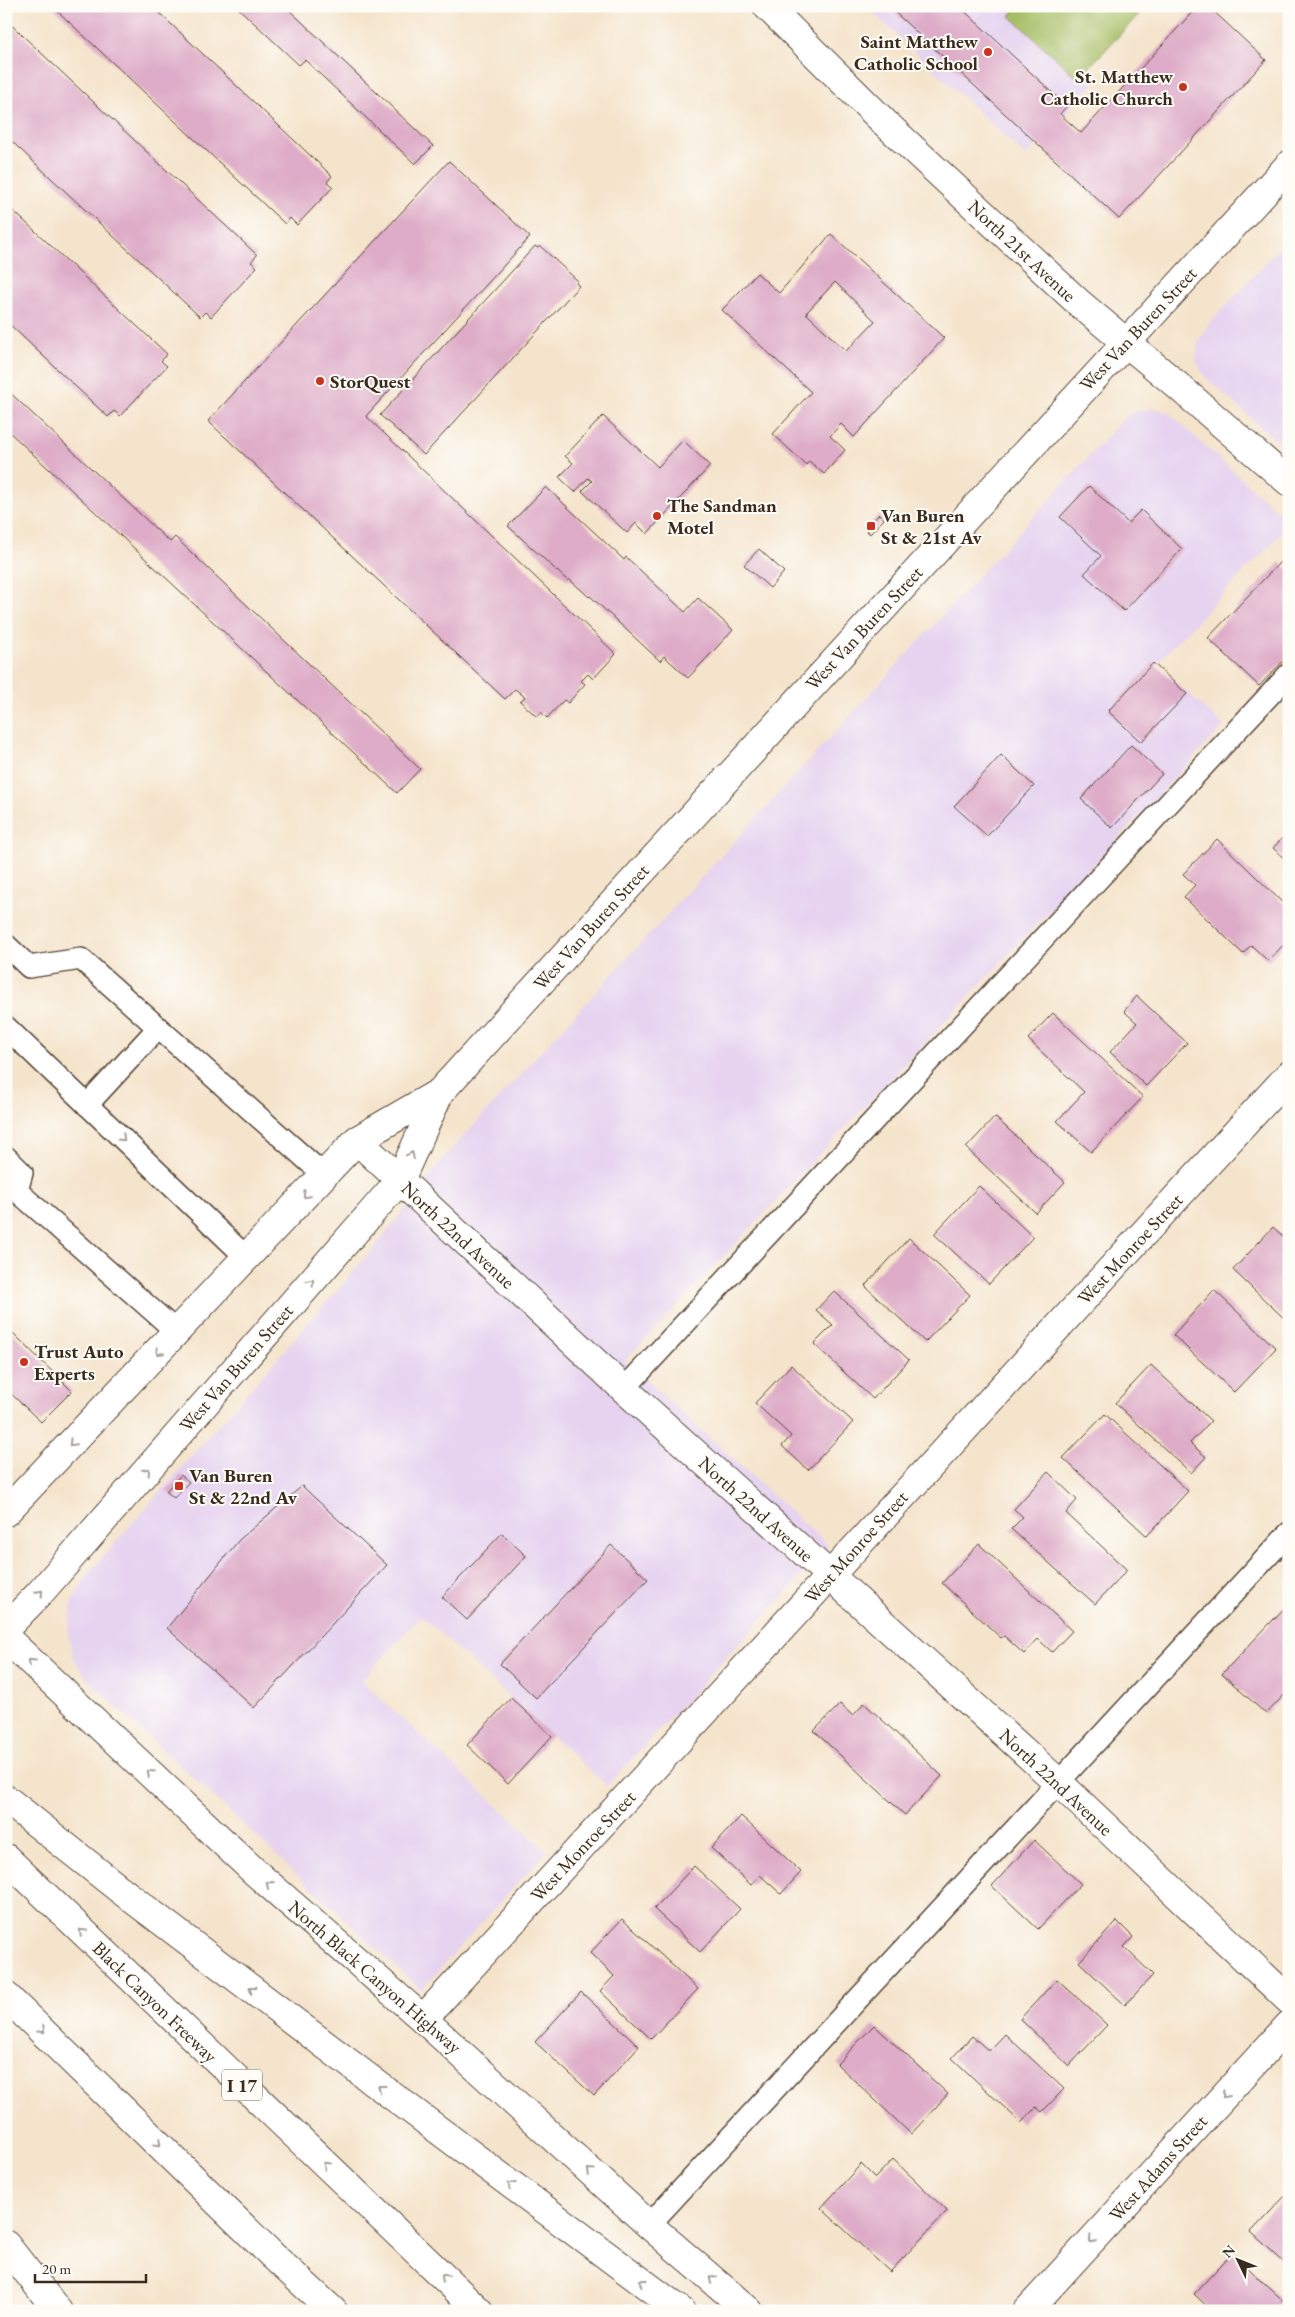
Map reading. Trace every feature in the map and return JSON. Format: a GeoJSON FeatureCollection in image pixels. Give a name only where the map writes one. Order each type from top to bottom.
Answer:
{"type":"FeatureCollection","features":[{"type":"Feature","properties":{"kind":"main road","name":"North 21st Avenue"},"geometry":{"type":"LineString","coordinates":[[767,6],[884,122],[1078,304],[1126,342],[1285,478]]}},
{"type":"Feature","properties":{"kind":"main road","name":"West Van Buren Street"},"geometry":{"type":"LineString","coordinates":[[6,1512],[357,1140],[440,1092],[1289,165]]}},
{"type":"Feature","properties":{"kind":"main road","name":"West Monroe Street"},"geometry":{"type":"LineString","coordinates":[[423,2019],[1289,1075]]}},
{"type":"Feature","properties":{"kind":"main road","name":"West Van Buren Street"},"geometry":{"type":"LineString","coordinates":[[6,1628],[52,1580],[400,1180],[440,1092]]}},
{"type":"Feature","properties":{"kind":"main road","name":"North 22nd Avenue"},"geometry":{"type":"LineString","coordinates":[[357,1140],[624,1389],[1058,1782],[1289,2000]]}},
{"type":"Feature","properties":{"kind":"main road","name":"North Black Canyon Highway"},"geometry":{"type":"LineString","coordinates":[[6,1638],[256,1873],[423,2019],[648,2225],[749,2311]]}},
{"type":"Feature","properties":{"kind":"main road"},"geometry":{"type":"LineString","coordinates":[[6,1799],[118,1888],[681,2311]]}},
{"type":"Feature","properties":{"kind":"main road","name":"Black Canyon Freeway"},"geometry":{"type":"LineString","coordinates":[[6,1858],[479,2311]]}},
{"type":"Feature","properties":{"kind":"main road"},"geometry":{"type":"LineString","coordinates":[[6,1996],[273,2256],[333,2311]]}},
{"type":"Feature","properties":{"kind":"main road","name":"West Adams Street"},"geometry":{"type":"LineString","coordinates":[[1027,2311],[1289,2025]]}},
{"type":"Feature","properties":{"kind":"main road"},"geometry":{"type":"LineString","coordinates":[[6,2245],[58,2311]]}},
{"type":"Feature","properties":{"kind":"main road"},"geometry":{"type":"LineString","coordinates":[[273,2256],[315,2311]]}},
{"type":"Feature","properties":{"kind":"lane"},"geometry":{"type":"LineString","coordinates":[[624,1389],[1289,674]]}},
{"type":"Feature","properties":{"kind":"lane"},"geometry":{"type":"LineString","coordinates":[[6,945],[29,967],[81,959],[324,1175]]}},
{"type":"Feature","properties":{"kind":"lane"},"geometry":{"type":"LineString","coordinates":[[6,1027],[247,1258]]}},
{"type":"Feature","properties":{"kind":"lane"},"geometry":{"type":"LineString","coordinates":[[87,1105],[158,1028]]}},
{"type":"Feature","properties":{"kind":"lane"},"geometry":{"type":"LineString","coordinates":[[6,1157],[22,1173],[17,1192],[177,1332]]}},
{"type":"Feature","properties":{"kind":"lane"},"geometry":{"type":"LineString","coordinates":[[648,2225],[1289,1533]]}},
{"type":"Feature","properties":{"kind":"shaded area","name":"Saint Matthew Catholic School"},"geometry":{"type":"Polygon","coordinates":[[[866,6],[1041,6],[1029,20],[1094,83],[1026,156],[866,6]]]}},
{"type":"Feature","properties":{"kind":"shaded area"},"geometry":{"type":"Polygon","coordinates":[[[1289,237],[1289,452],[1204,376],[1196,361],[1198,341],[1209,324],[1289,237]]]}},
{"type":"Feature","properties":{"kind":"shaded area"},"geometry":{"type":"Polygon","coordinates":[[[1153,408],[1169,413],[1289,522],[1289,525],[1156,664],[1224,726],[625,1361],[829,1546],[607,1786],[421,1616],[361,1681],[547,1851],[421,1990],[88,1680],[74,1658],[68,1634],[72,1602],[88,1574],[376,1246],[448,1153],[1127,415],[1139,410],[1153,408]]]}},
{"type":"Feature","properties":{"kind":"green space"},"geometry":{"type":"Polygon","coordinates":[[[1017,6],[1147,6],[1078,79],[1010,16],[1017,6]]]}},
{"type":"Feature","properties":{"kind":"building"},"geometry":{"type":"Polygon","coordinates":[[[52,6],[152,6],[332,176],[327,182],[333,187],[297,225],[290,218],[285,224],[52,6]]]}},
{"type":"Feature","properties":{"kind":"building"},"geometry":{"type":"Polygon","coordinates":[[[236,6],[285,6],[433,146],[415,164],[305,60],[299,65],[236,6]]]}},
{"type":"Feature","properties":{"kind":"building","name":"St. Matthew Catholic Church"},"geometry":{"type":"Polygon","coordinates":[[[888,6],[959,6],[1067,106],[1060,114],[1081,133],[1198,6],[1208,6],[1266,60],[1119,219],[888,6]]]}},
{"type":"Feature","properties":{"kind":"building"},"geometry":{"type":"Polygon","coordinates":[[[6,20],[257,255],[251,262],[257,267],[211,317],[205,312],[200,317],[6,136],[6,20]]]}},
{"type":"Feature","properties":{"kind":"building"},"geometry":{"type":"Polygon","coordinates":[[[449,161],[530,237],[366,416],[616,654],[593,679],[588,674],[581,681],[585,684],[568,703],[564,700],[547,718],[541,712],[537,717],[520,701],[525,697],[515,689],[505,699],[208,421],[449,161]]]}},
{"type":"Feature","properties":{"kind":"building"},"geometry":{"type":"Polygon","coordinates":[[[6,204],[167,354],[161,361],[167,366],[120,416],[114,411],[108,417],[6,321],[6,204]]]}},
{"type":"Feature","properties":{"kind":"building"},"geometry":{"type":"Polygon","coordinates":[[[831,234],[944,338],[854,437],[841,424],[830,436],[845,450],[824,474],[809,461],[806,465],[773,434],[811,392],[722,310],[757,273],[779,293],[831,234]],[[835,282],[806,313],[846,351],[875,321],[835,282]]]}},
{"type":"Feature","properties":{"kind":"building"},"geometry":{"type":"Polygon","coordinates":[[[535,246],[538,248],[540,246],[578,281],[576,283],[579,286],[424,455],[380,415],[535,246]]]}},
{"type":"Feature","properties":{"kind":"building"},"geometry":{"type":"Polygon","coordinates":[[[6,389],[170,542],[175,537],[420,769],[397,793],[6,429],[6,389]]]}},
{"type":"Feature","properties":{"kind":"building"},"geometry":{"type":"Polygon","coordinates":[[[603,416],[658,467],[683,440],[710,466],[647,534],[636,523],[627,533],[582,491],[592,481],[588,478],[575,492],[559,477],[573,463],[565,456],[603,416]]]}},
{"type":"Feature","properties":{"kind":"building"},"geometry":{"type":"Polygon","coordinates":[[[1089,486],[1128,523],[1141,510],[1182,549],[1124,611],[1084,574],[1101,556],[1060,517],[1089,486]]]}},
{"type":"Feature","properties":{"kind":"building"},"geometry":{"type":"Polygon","coordinates":[[[546,487],[624,560],[626,557],[685,612],[698,598],[733,630],[688,678],[664,656],[660,661],[590,596],[569,579],[568,581],[508,526],[546,487]]]}},
{"type":"Feature","properties":{"kind":"building"},"geometry":{"type":"Polygon","coordinates":[[[879,514],[884,519],[870,534],[865,529],[879,514]]]}},
{"type":"Feature","properties":{"kind":"building"},"geometry":{"type":"Polygon","coordinates":[[[759,549],[784,572],[770,588],[744,565],[759,549]]]}},
{"type":"Feature","properties":{"kind":"building"},"geometry":{"type":"Polygon","coordinates":[[[1280,562],[1289,570],[1289,655],[1259,686],[1208,638],[1280,562]]]}},
{"type":"Feature","properties":{"kind":"building"},"geometry":{"type":"Polygon","coordinates":[[[1153,663],[1187,694],[1141,742],[1108,711],[1153,663]]]}},
{"type":"Feature","properties":{"kind":"building"},"geometry":{"type":"Polygon","coordinates":[[[1131,745],[1162,774],[1112,828],[1081,799],[1131,745]]]}},
{"type":"Feature","properties":{"kind":"building"},"geometry":{"type":"Polygon","coordinates":[[[1001,755],[1034,786],[987,836],[954,806],[1001,755]]]}},
{"type":"Feature","properties":{"kind":"building"},"geometry":{"type":"Polygon","coordinates":[[[1289,831],[1289,863],[1273,848],[1289,831]]]}},
{"type":"Feature","properties":{"kind":"building"},"geometry":{"type":"Polygon","coordinates":[[[1217,839],[1289,909],[1289,939],[1268,961],[1251,945],[1243,954],[1184,897],[1195,885],[1183,874],[1217,839]]]}},
{"type":"Feature","properties":{"kind":"building"},"geometry":{"type":"Polygon","coordinates":[[[1137,996],[1187,1043],[1146,1086],[1110,1052],[1137,1023],[1124,1011],[1137,996]]]}},
{"type":"Feature","properties":{"kind":"building"},"geometry":{"type":"Polygon","coordinates":[[[1053,1013],[1143,1097],[1091,1152],[1057,1121],[1084,1092],[1028,1039],[1053,1013]]]}},
{"type":"Feature","properties":{"kind":"building"},"geometry":{"type":"Polygon","coordinates":[[[995,1117],[1065,1182],[1036,1213],[966,1148],[995,1117]]]}},
{"type":"Feature","properties":{"kind":"building"},"geometry":{"type":"Polygon","coordinates":[[[979,1186],[1033,1237],[989,1284],[934,1234],[979,1186]]]}},
{"type":"Feature","properties":{"kind":"building"},"geometry":{"type":"Polygon","coordinates":[[[1273,1227],[1289,1242],[1289,1323],[1233,1270],[1273,1227]]]}},
{"type":"Feature","properties":{"kind":"building"},"geometry":{"type":"Polygon","coordinates":[[[909,1238],[970,1295],[925,1342],[865,1286],[909,1238]]]}},
{"type":"Feature","properties":{"kind":"building"},"geometry":{"type":"Polygon","coordinates":[[[1214,1290],[1276,1348],[1234,1392],[1173,1335],[1214,1290]]]}},
{"type":"Feature","properties":{"kind":"building"},"geometry":{"type":"Polygon","coordinates":[[[834,1291],[909,1360],[873,1399],[814,1344],[833,1325],[816,1310],[834,1291]]]}},
{"type":"Feature","properties":{"kind":"building","name":"Trust Auto Experts"},"geometry":{"type":"Polygon","coordinates":[[[11,1331],[72,1391],[41,1422],[6,1389],[6,1336],[11,1331]]]}},
{"type":"Feature","properties":{"kind":"building"},"geometry":{"type":"Polygon","coordinates":[[[791,1365],[853,1422],[808,1470],[782,1446],[791,1436],[755,1403],[791,1365]]]}},
{"type":"Feature","properties":{"kind":"building"},"geometry":{"type":"Polygon","coordinates":[[[1151,1365],[1211,1421],[1190,1443],[1206,1457],[1191,1473],[1115,1403],[1151,1365]]]}},
{"type":"Feature","properties":{"kind":"building"},"geometry":{"type":"Polygon","coordinates":[[[1105,1414],[1188,1491],[1147,1536],[1063,1458],[1105,1414]]]}},
{"type":"Feature","properties":{"kind":"building"},"geometry":{"type":"Polygon","coordinates":[[[1048,1472],[1077,1500],[1066,1513],[1127,1570],[1095,1604],[1011,1529],[1023,1517],[1014,1509],[1048,1472]]]}},
{"type":"Feature","properties":{"kind":"building"},"geometry":{"type":"Polygon","coordinates":[[[181,1475],[189,1482],[174,1498],[166,1491],[181,1475]]]}},
{"type":"Feature","properties":{"kind":"building"},"geometry":{"type":"Polygon","coordinates":[[[302,1486],[387,1565],[254,1708],[167,1628],[239,1540],[302,1486]]]}},
{"type":"Feature","properties":{"kind":"building"},"geometry":{"type":"Polygon","coordinates":[[[502,1533],[526,1556],[467,1620],[442,1597],[502,1533]]]}},
{"type":"Feature","properties":{"kind":"building"},"geometry":{"type":"Polygon","coordinates":[[[979,1544],[1072,1631],[1052,1652],[1038,1639],[1024,1654],[1004,1636],[1001,1638],[942,1583],[979,1544]]]}},
{"type":"Feature","properties":{"kind":"building"},"geometry":{"type":"Polygon","coordinates":[[[611,1545],[648,1579],[536,1698],[500,1664],[611,1545]]]}},
{"type":"Feature","properties":{"kind":"building"},"geometry":{"type":"Polygon","coordinates":[[[1289,1603],[1289,1690],[1266,1714],[1222,1674],[1289,1603]]]}},
{"type":"Feature","properties":{"kind":"building"},"geometry":{"type":"Polygon","coordinates":[[[511,1698],[552,1736],[508,1784],[467,1745],[511,1698]]]}},
{"type":"Feature","properties":{"kind":"building"},"geometry":{"type":"Polygon","coordinates":[[[864,1703],[942,1776],[905,1815],[814,1731],[840,1704],[853,1716],[864,1703]]]}},
{"type":"Feature","properties":{"kind":"building"},"geometry":{"type":"Polygon","coordinates":[[[741,1816],[801,1872],[781,1894],[760,1875],[751,1885],[711,1848],[741,1816]]]}},
{"type":"Feature","properties":{"kind":"building"},"geometry":{"type":"Polygon","coordinates":[[[1034,1840],[1081,1884],[1038,1929],[992,1886],[1034,1840]]]}},
{"type":"Feature","properties":{"kind":"building"},"geometry":{"type":"Polygon","coordinates":[[[694,1866],[740,1909],[700,1952],[654,1909],[694,1866]]]}},
{"type":"Feature","properties":{"kind":"building"},"geometry":{"type":"Polygon","coordinates":[[[622,1919],[698,1989],[651,2039],[600,1991],[614,1976],[590,1953],[622,1919]]]}},
{"type":"Feature","properties":{"kind":"building"},"geometry":{"type":"Polygon","coordinates":[[[1117,1921],[1133,1937],[1124,1947],[1153,1975],[1125,2005],[1079,1962],[1117,1921]]]}},
{"type":"Feature","properties":{"kind":"building"},"geometry":{"type":"Polygon","coordinates":[[[1057,1979],[1107,2025],[1069,2066],[1020,2019],[1057,1979]]]}},
{"type":"Feature","properties":{"kind":"building"},"geometry":{"type":"Polygon","coordinates":[[[581,1992],[639,2046],[594,2096],[535,2042],[581,1992]]]}},
{"type":"Feature","properties":{"kind":"building"},"geometry":{"type":"Polygon","coordinates":[[[874,2025],[948,2094],[911,2134],[837,2064],[874,2025]]]}},
{"type":"Feature","properties":{"kind":"building"},"geometry":{"type":"Polygon","coordinates":[[[1005,2034],[1064,2089],[1042,2112],[1036,2107],[1021,2123],[952,2058],[972,2036],[989,2051],[1005,2034]]]}},
{"type":"Feature","properties":{"kind":"building"},"geometry":{"type":"Polygon","coordinates":[[[893,2159],[947,2211],[890,2272],[821,2208],[861,2164],[875,2178],[893,2159]]]}},
{"type":"Feature","properties":{"kind":"building"},"geometry":{"type":"Polygon","coordinates":[[[1286,2195],[1289,2197],[1289,2267],[1251,2232],[1286,2195]]]}},
{"type":"Feature","properties":{"kind":"building"},"geometry":{"type":"Polygon","coordinates":[[[1232,2253],[1289,2306],[1289,2311],[1212,2311],[1194,2294],[1232,2253]]]}},
{"type":"Feature","properties":{"kind":"place","name":"Saint Matthew Catholic School"},"geometry":{"type":"Point","coordinates":[988,52]}},
{"type":"Feature","properties":{"kind":"place","name":"St. Matthew Catholic Church"},"geometry":{"type":"Point","coordinates":[1183,87]}},
{"type":"Feature","properties":{"kind":"place","name":"StorQuest"},"geometry":{"type":"Point","coordinates":[320,381]}},
{"type":"Feature","properties":{"kind":"place","name":"The Sandman Motel"},"geometry":{"type":"Point","coordinates":[657,516]}},
{"type":"Feature","properties":{"kind":"place","name":"Van Buren St & 21st Av"},"geometry":{"type":"Point","coordinates":[871,526]}},
{"type":"Feature","properties":{"kind":"place","name":"Trust Auto Experts"},"geometry":{"type":"Point","coordinates":[24,1362]}},
{"type":"Feature","properties":{"kind":"place","name":"Van Buren St & 22nd Av"},"geometry":{"type":"Point","coordinates":[179,1486]}}]}
